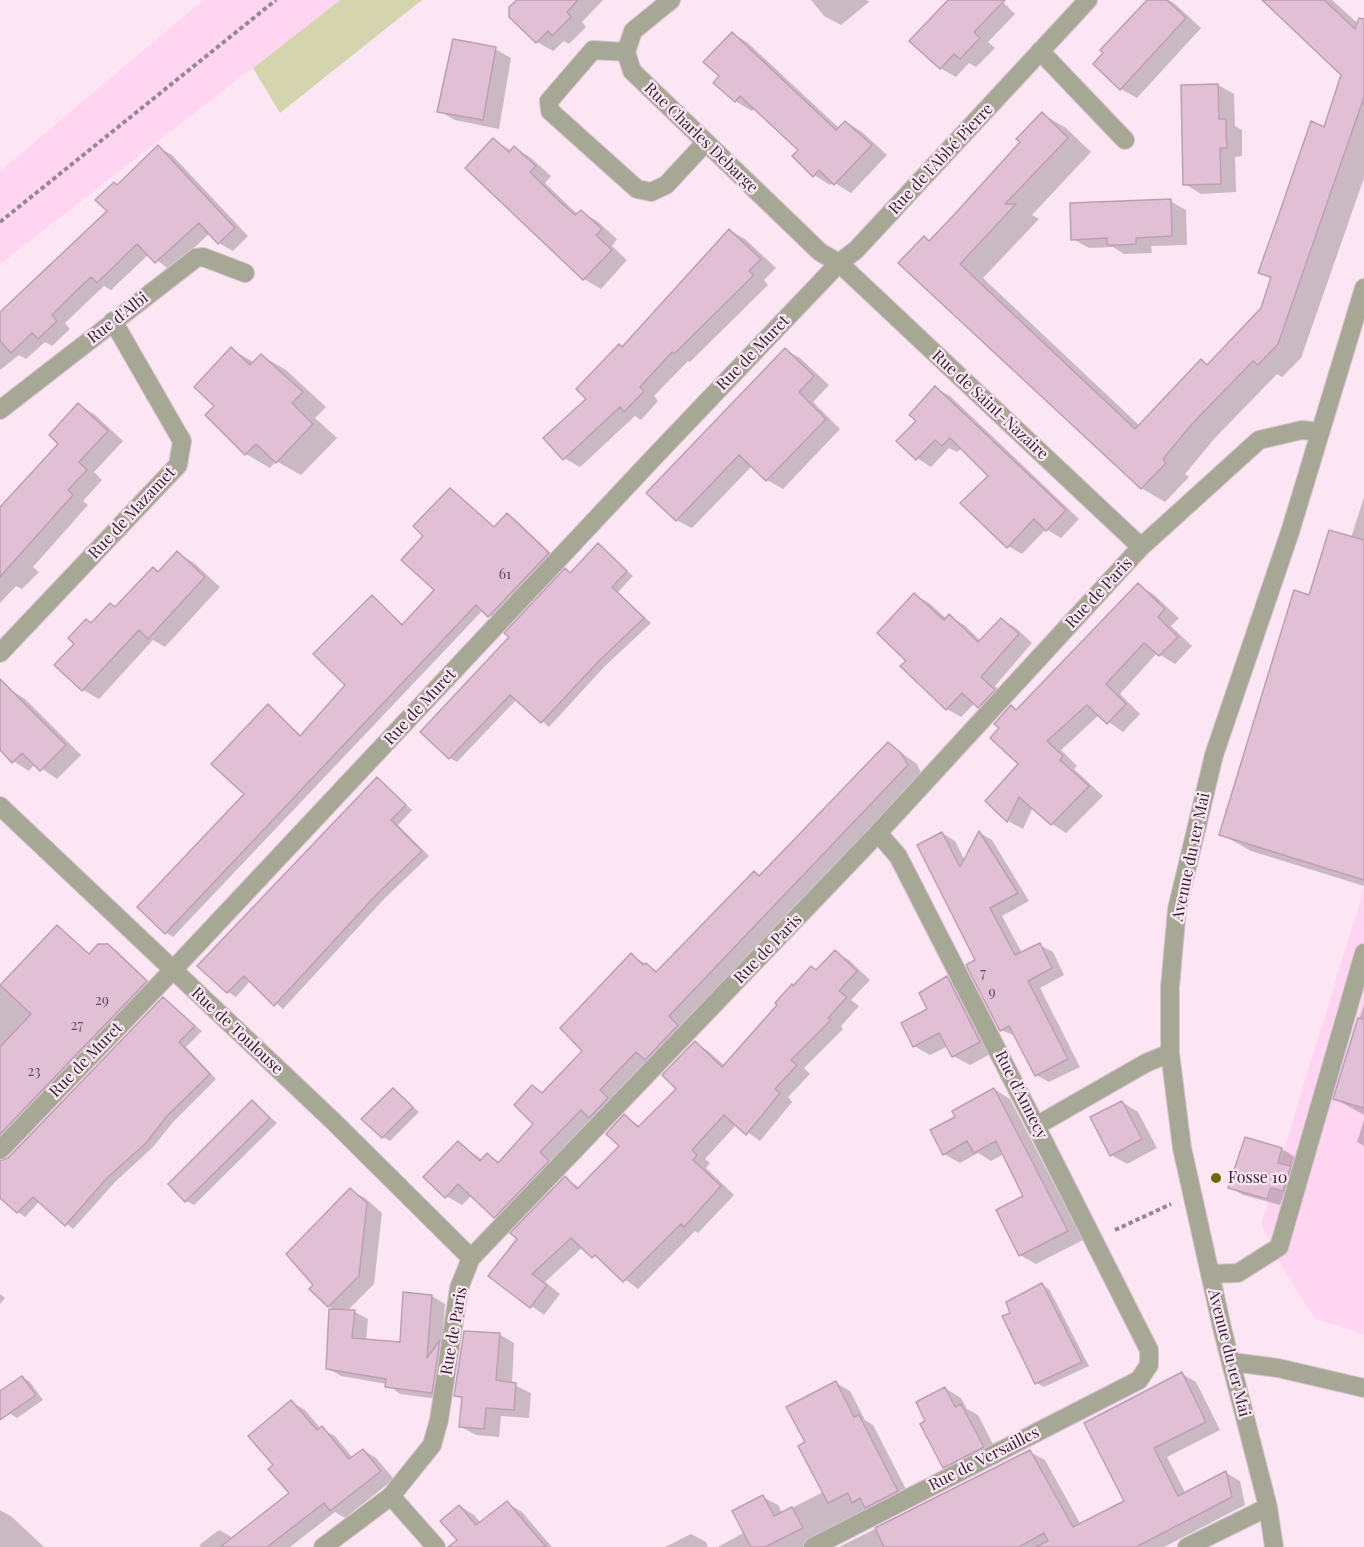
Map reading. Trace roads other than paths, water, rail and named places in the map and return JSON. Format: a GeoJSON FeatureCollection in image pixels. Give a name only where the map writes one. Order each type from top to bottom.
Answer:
{"type":"FeatureCollection","features":[{"type":"Feature","properties":{"kind":"street"},"geometry":{"type":"LineString","coordinates":[[671,0],[633,31],[626,52],[593,50],[549,101],[550,111],[638,189],[651,192],[666,185],[706,142]]}},
{"type":"Feature","properties":{"kind":"street","name":"Rue de l'Abbé Pierre"},"geometry":{"type":"LineString","coordinates":[[839,263],[856,250],[1088,0]]}},
{"type":"Feature","properties":{"kind":"street"},"geometry":{"type":"LineString","coordinates":[[1040,51],[1125,140]]}},
{"type":"Feature","properties":{"kind":"street","name":"Rue Charles Debarge"},"geometry":{"type":"LineString","coordinates":[[626,52],[632,71],[820,252],[839,263]]}},
{"type":"Feature","properties":{"kind":"street","name":"Rue d'Albi"},"geometry":{"type":"LineString","coordinates":[[0,410],[196,258],[203,257],[244,273]]}},
{"type":"Feature","properties":{"kind":"street","name":"Rue de Saint-Nazaire"},"geometry":{"type":"LineString","coordinates":[[839,263],[1141,547]]}},
{"type":"Feature","properties":{"kind":"street","name":"Rue de Muret"},"geometry":{"type":"LineString","coordinates":[[0,1150],[172,971],[839,263]]}},
{"type":"Feature","properties":{"kind":"street","name":"Avenue du 1er Mai"},"geometry":{"type":"LineString","coordinates":[[1274,1547],[1268,1507],[1191,1195],[1174,1099],[1170,1053],[1170,987],[1177,909],[1214,755],[1290,532],[1364,288]]}},
{"type":"Feature","properties":{"kind":"street","name":"Rue de Mazamet"},"geometry":{"type":"LineString","coordinates":[[0,654],[178,465],[182,441],[114,321]]}},
{"type":"Feature","properties":{"kind":"street","name":"Rue de Paris"},"geometry":{"type":"LineString","coordinates":[[323,1547],[391,1496],[432,1444],[439,1420],[459,1288],[471,1258],[878,833],[1141,547],[1259,440],[1302,430],[1320,432]]}},
{"type":"Feature","properties":{"kind":"street","name":"Rue de Toulouse"},"geometry":{"type":"LineString","coordinates":[[0,806],[332,1120],[471,1258]]}},
{"type":"Feature","properties":{"kind":"street","name":"Rue d'Annecy"},"geometry":{"type":"LineString","coordinates":[[878,833],[898,856],[1036,1126],[1149,1350],[1149,1365]]}},
{"type":"Feature","properties":{"kind":"street"},"geometry":{"type":"LineString","coordinates":[[1210,1274],[1238,1272],[1279,1247],[1364,953]]}},
{"type":"Feature","properties":{"kind":"street"},"geometry":{"type":"LineString","coordinates":[[1036,1126],[1146,1063],[1170,1053]]}},
{"type":"Feature","properties":{"kind":"street"},"geometry":{"type":"LineString","coordinates":[[1232,1362],[1278,1368],[1364,1388]]}},
{"type":"Feature","properties":{"kind":"street","name":"Rue de Versailles"},"geometry":{"type":"LineString","coordinates":[[813,1547],[1139,1380],[1149,1365]]}},
{"type":"Feature","properties":{"kind":"street"},"geometry":{"type":"LineString","coordinates":[[391,1496],[436,1547]]}},
{"type":"Feature","properties":{"kind":"street"},"geometry":{"type":"LineString","coordinates":[[1192,1546],[1268,1507]]}},
{"type":"Feature","properties":{"kind":"place","name":"Fosse 10"},"geometry":{"type":"Point","coordinates":[1216,1178]}}]}
